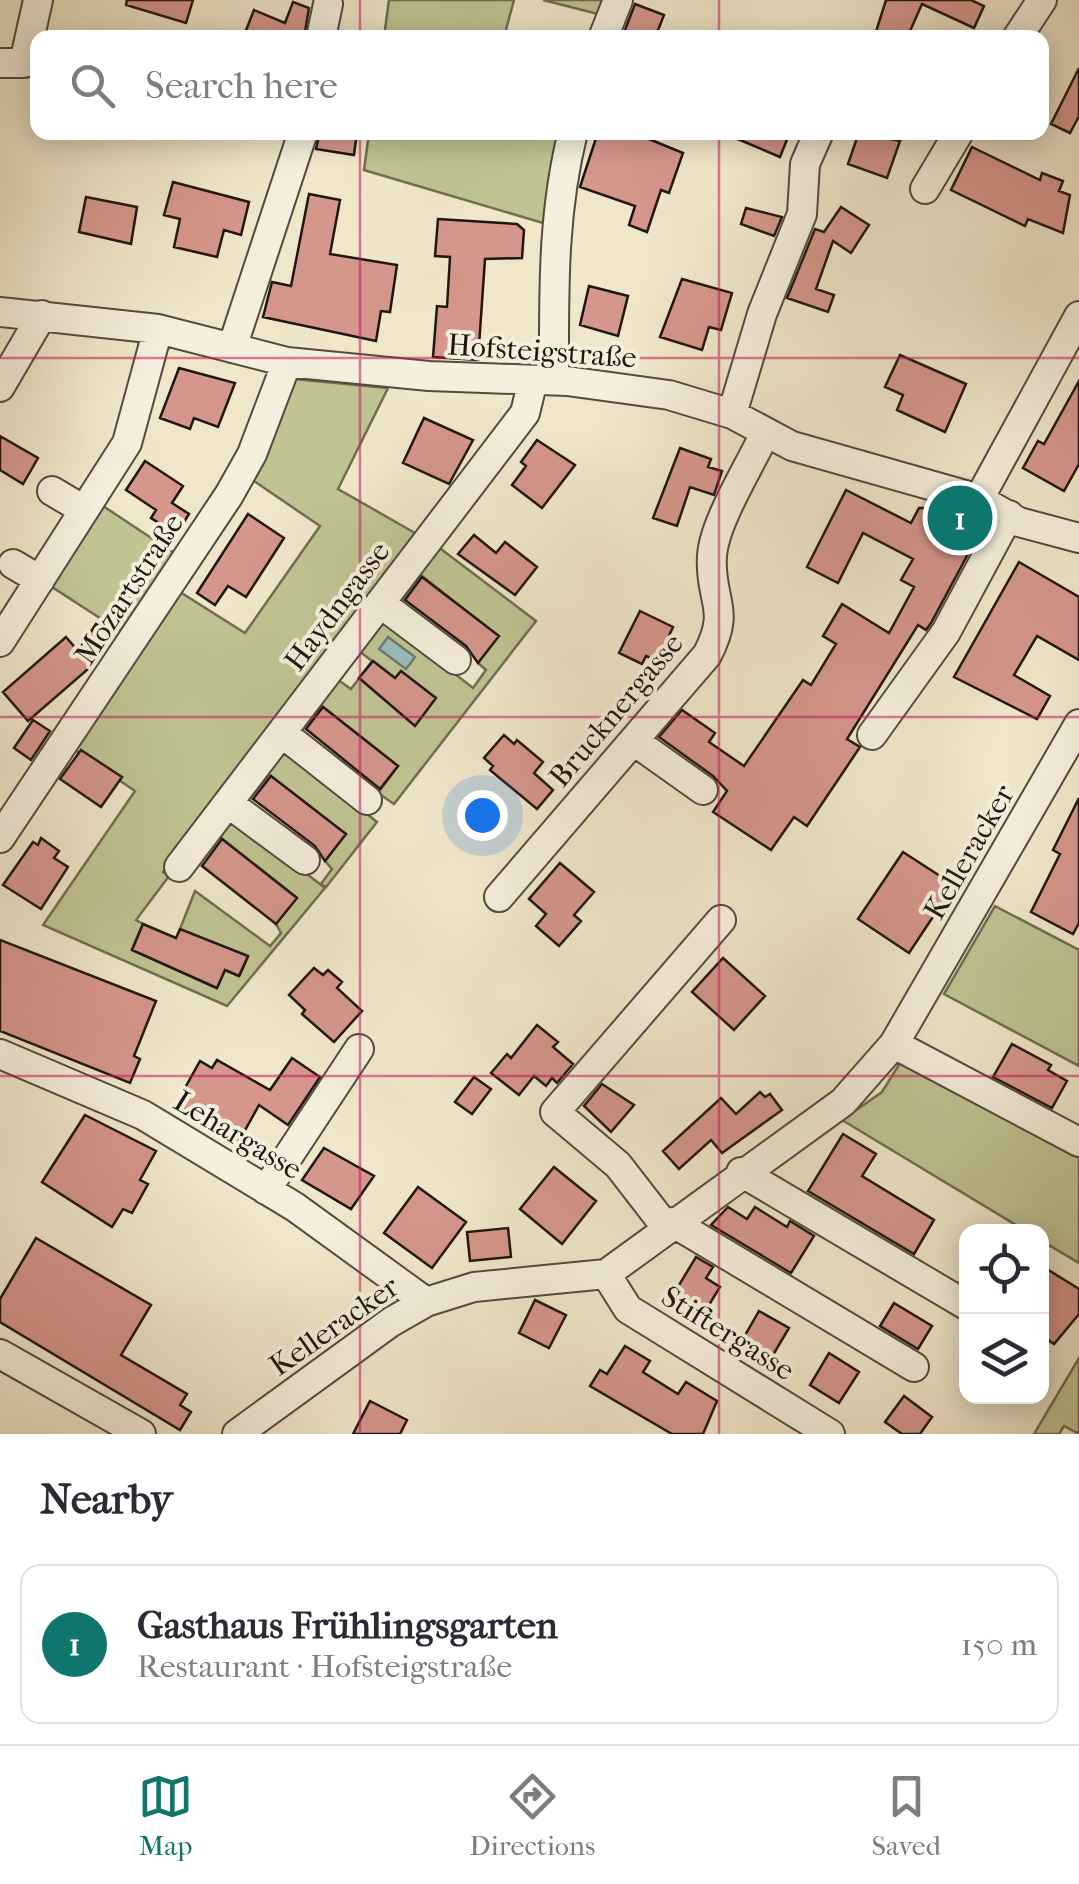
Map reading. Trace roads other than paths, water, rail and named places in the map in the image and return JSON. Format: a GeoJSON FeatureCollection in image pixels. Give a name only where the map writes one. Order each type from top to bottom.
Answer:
{"type":"FeatureCollection","features":[{"type":"Feature","properties":{"kind":"street"},"geometry":{"type":"LineString","coordinates":[[31,30],[38,0]]}},
{"type":"Feature","properties":{"kind":"street"},"geometry":{"type":"LineString","coordinates":[[606,30],[618,0]]}},
{"type":"Feature","properties":{"kind":"street"},"geometry":{"type":"LineString","coordinates":[[1022,30],[1042,0]]}},
{"type":"Feature","properties":{"kind":"street"},"geometry":{"type":"LineString","coordinates":[[323,30],[328,4]]}},
{"type":"Feature","properties":{"kind":"street"},"geometry":{"type":"LineString","coordinates":[[0,63],[24,62],[30,35]]}},
{"type":"Feature","properties":{"kind":"street"},"geometry":{"type":"LineString","coordinates":[[232,348],[300,140]]}},
{"type":"Feature","properties":{"kind":"street"},"geometry":{"type":"LineString","coordinates":[[543,380],[558,192],[571,140]]}},
{"type":"Feature","properties":{"kind":"street"},"geometry":{"type":"LineString","coordinates":[[732,414],[762,314],[802,214],[806,164],[816,140]]}},
{"type":"Feature","properties":{"kind":"street"},"geometry":{"type":"LineString","coordinates":[[925,188],[954,140]]}},
{"type":"Feature","properties":{"kind":"street","name":"Hofsteigstraße"},"geometry":{"type":"LineString","coordinates":[[0,312],[158,329],[287,362],[655,392],[732,414],[792,446],[979,499],[1009,515],[1079,538]]}},
{"type":"Feature","properties":{"kind":"street"},"geometry":{"type":"LineString","coordinates":[[0,388],[42,316]]}},
{"type":"Feature","properties":{"kind":"street"},"geometry":{"type":"LineString","coordinates":[[979,499],[1079,316]]}},
{"type":"Feature","properties":{"kind":"street"},"geometry":{"type":"LineString","coordinates":[[0,642],[127,442],[158,329]]}},
{"type":"Feature","properties":{"kind":"street","name":"Mozartstraße"},"geometry":{"type":"LineString","coordinates":[[0,838],[229,495],[252,454],[287,362]]}},
{"type":"Feature","properties":{"kind":"street","name":"Haydngasse"},"geometry":{"type":"LineString","coordinates":[[179,867],[525,413],[543,380]]}},
{"type":"Feature","properties":{"kind":"street","name":"Brucknergasse"},"geometry":{"type":"LineString","coordinates":[[499,897],[708,655],[720,632],[721,611],[712,554],[765,434]]}},
{"type":"Feature","properties":{"kind":"street"},"geometry":{"type":"LineString","coordinates":[[52,491],[84,510]]}},
{"type":"Feature","properties":{"kind":"street"},"geometry":{"type":"LineString","coordinates":[[872,735],[946,632],[1009,515]]}},
{"type":"Feature","properties":{"kind":"street"},"geometry":{"type":"LineString","coordinates":[[13,564],[40,580]]}},
{"type":"Feature","properties":{"kind":"street"},"geometry":{"type":"LineString","coordinates":[[380,603],[456,660]]}},
{"type":"Feature","properties":{"kind":"street","name":"Kelleracker"},"geometry":{"type":"LineString","coordinates":[[237,1434],[391,1322],[426,1302],[474,1287],[606,1274],[669,1224],[843,1102],[894,1044],[1068,770],[1079,724]]}},
{"type":"Feature","properties":{"kind":"street"},"geometry":{"type":"LineString","coordinates":[[282,733],[367,800]]}},
{"type":"Feature","properties":{"kind":"street"},"geometry":{"type":"LineString","coordinates":[[634,741],[702,790]]}},
{"type":"Feature","properties":{"kind":"street"},"geometry":{"type":"LineString","coordinates":[[228,803],[305,860]]}},
{"type":"Feature","properties":{"kind":"street"},"geometry":{"type":"LineString","coordinates":[[721,920],[555,1112],[618,1165],[669,1224],[914,1367]]}},
{"type":"Feature","properties":{"kind":"street"},"geometry":{"type":"LineString","coordinates":[[894,1044],[1079,1142]]}},
{"type":"Feature","properties":{"kind":"street"},"geometry":{"type":"LineString","coordinates":[[266,1190],[359,1049]]}},
{"type":"Feature","properties":{"kind":"street","name":"Lehargasse"},"geometry":{"type":"LineString","coordinates":[[0,1054],[144,1116],[266,1190],[426,1302]]}},
{"type":"Feature","properties":{"kind":"street"},"geometry":{"type":"LineString","coordinates":[[741,1172],[959,1301]]}},
{"type":"Feature","properties":{"kind":"street","name":"Stiftergasse"},"geometry":{"type":"LineString","coordinates":[[606,1274],[628,1309],[830,1434]]}},
{"type":"Feature","properties":{"kind":"street"},"geometry":{"type":"LineString","coordinates":[[0,1354],[141,1434]]}},
{"type":"Feature","properties":{"kind":"water"},"geometry":{"type":"Polygon","coordinates":[[[388,637],[415,657],[406,669],[379,649],[388,637]]]}},
{"type":"Feature","properties":{"kind":"place","name":"Gasthaus Frühlingsgarten"},"geometry":{"type":"Point","coordinates":[960,518]}}]}
